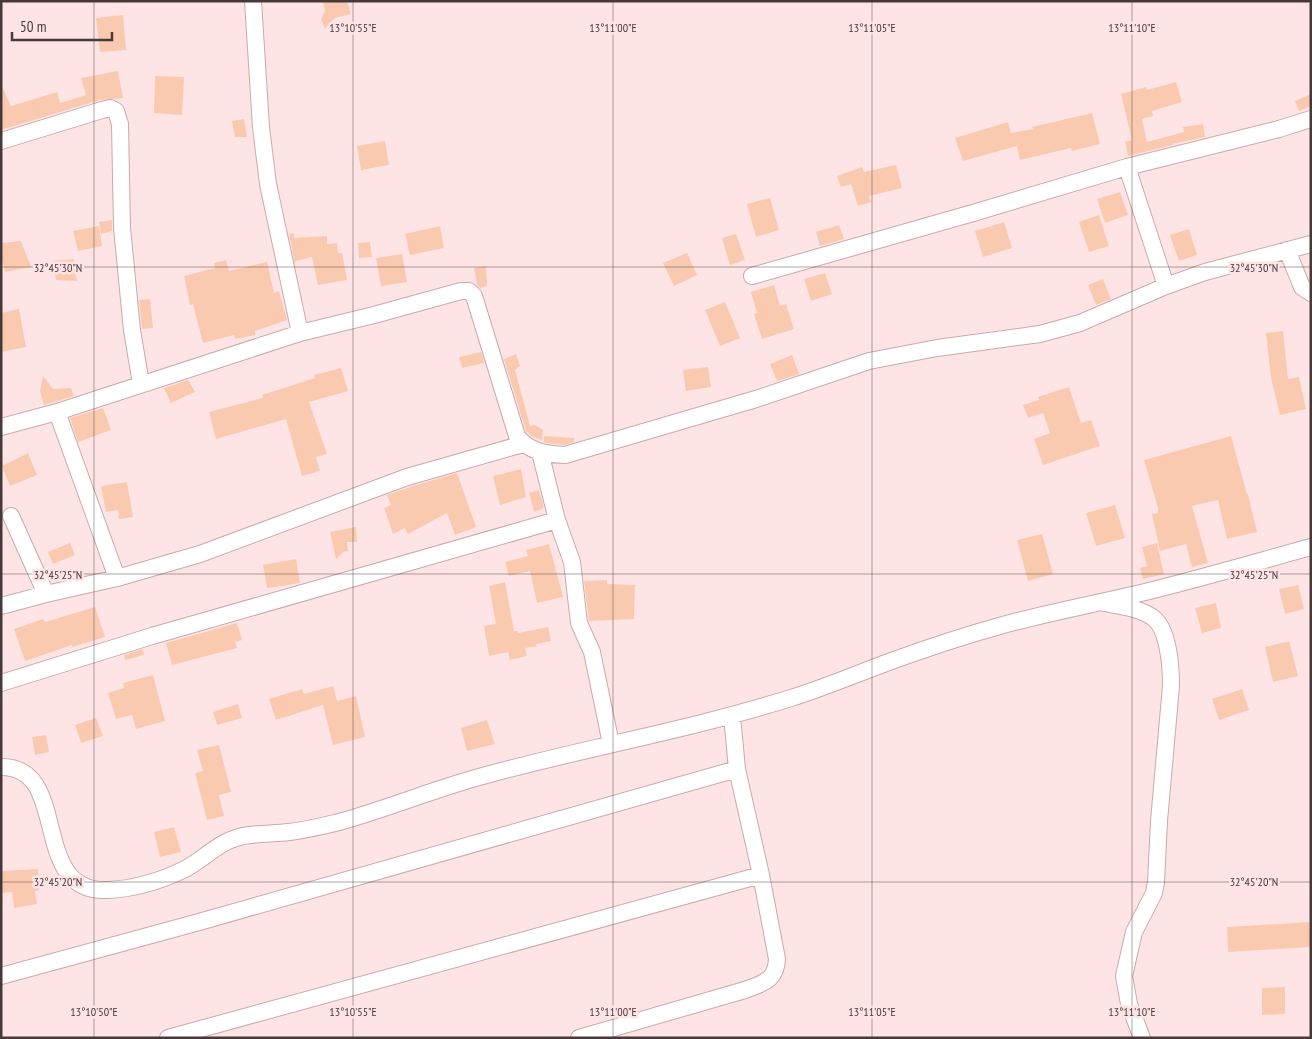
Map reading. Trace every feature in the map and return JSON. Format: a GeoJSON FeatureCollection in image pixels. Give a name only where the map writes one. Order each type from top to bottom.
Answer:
{"type":"FeatureCollection","features":[{"type":"Feature","properties":{"kind":"street"},"geometry":{"type":"LineString","coordinates":[[254,1],[261,127],[268,184],[300,333]]}},
{"type":"Feature","properties":{"kind":"street"},"geometry":{"type":"LineString","coordinates":[[1,141],[102,110],[110,108],[116,111],[120,124],[122,228],[132,330],[141,384]]}},
{"type":"Feature","properties":{"kind":"street"},"geometry":{"type":"LineString","coordinates":[[752,276],[1127,167],[1311,119]]}},
{"type":"Feature","properties":{"kind":"street"},"geometry":{"type":"LineString","coordinates":[[1127,167],[1166,286]]}},
{"type":"Feature","properties":{"kind":"street"},"geometry":{"type":"LineString","coordinates":[[1,427],[57,412],[300,333],[374,315],[455,292],[469,291],[474,296],[478,305],[512,425],[517,436],[522,444],[540,452],[565,455],[756,399],[869,361],[937,348],[1040,334],[1080,323],[1166,286],[1205,272],[1311,244]]}},
{"type":"Feature","properties":{"kind":"street"},"geometry":{"type":"LineString","coordinates":[[1287,250],[1302,287],[1311,293]]}},
{"type":"Feature","properties":{"kind":"street"},"geometry":{"type":"LineString","coordinates":[[57,412],[117,578]]}},
{"type":"Feature","properties":{"kind":"street"},"geometry":{"type":"LineString","coordinates":[[1,606],[117,578],[200,554],[267,531],[407,477],[522,444]]}},
{"type":"Feature","properties":{"kind":"street"},"geometry":{"type":"LineString","coordinates":[[540,452],[558,520],[572,562],[579,623],[592,652],[611,744]]}},
{"type":"Feature","properties":{"kind":"street"},"geometry":{"type":"LineString","coordinates":[[11,516],[46,594]]}},
{"type":"Feature","properties":{"kind":"street"},"geometry":{"type":"LineString","coordinates":[[1,683],[152,636],[558,520]]}},
{"type":"Feature","properties":{"kind":"street"},"geometry":{"type":"LineString","coordinates":[[1,767],[12,767],[24,772],[36,785],[47,808],[55,847],[67,871],[75,881],[86,887],[102,890],[141,885],[184,870],[222,844],[235,838],[306,830],[341,821],[486,775],[732,716],[796,697],[943,643],[1003,625],[1157,589],[1311,548]]}},
{"type":"Feature","properties":{"kind":"street"},"geometry":{"type":"LineString","coordinates":[[1099,602],[1144,612],[1155,618],[1161,628],[1171,666],[1172,686],[1159,821],[1156,882],[1154,893],[1134,932],[1124,976],[1129,1004],[1142,1038]]}},
{"type":"Feature","properties":{"kind":"street"},"geometry":{"type":"LineString","coordinates":[[578,1038],[745,990],[770,979],[775,972],[777,959],[761,875],[737,769],[732,716]]}},
{"type":"Feature","properties":{"kind":"street"},"geometry":{"type":"LineString","coordinates":[[1,976],[199,922],[737,769]]}},
{"type":"Feature","properties":{"kind":"street"},"geometry":{"type":"LineString","coordinates":[[168,1038],[761,875]]}},
{"type":"Feature","properties":{"kind":"building"},"geometry":{"type":"Polygon","coordinates":[[[323,1],[347,1],[351,14],[335,18],[325,29],[321,19],[325,11],[323,1]]]}},
{"type":"Feature","properties":{"kind":"building"},"geometry":{"type":"Polygon","coordinates":[[[123,15],[126,50],[100,52],[96,18],[123,15]]]}},
{"type":"Feature","properties":{"kind":"building"},"geometry":{"type":"Polygon","coordinates":[[[118,71],[123,98],[100,100],[1,130],[1,84],[11,106],[57,92],[60,103],[86,95],[81,78],[118,71]]]}},
{"type":"Feature","properties":{"kind":"building"},"geometry":{"type":"Polygon","coordinates":[[[155,76],[184,77],[182,115],[154,113],[155,76]]]}},
{"type":"Feature","properties":{"kind":"building"},"geometry":{"type":"Polygon","coordinates":[[[1176,82],[1182,102],[1152,111],[1153,116],[1142,119],[1147,142],[1184,132],[1183,127],[1203,124],[1205,137],[1128,156],[1125,142],[1132,140],[1121,94],[1146,87],[1147,90],[1176,82]]]}},
{"type":"Feature","properties":{"kind":"building"},"geometry":{"type":"Polygon","coordinates":[[[1311,94],[1311,106],[1299,111],[1295,101],[1311,94]]]}},
{"type":"Feature","properties":{"kind":"building"},"geometry":{"type":"Polygon","coordinates":[[[1092,113],[1100,144],[1072,151],[1071,148],[1020,160],[1017,146],[963,161],[955,138],[1008,122],[1011,133],[1092,113]]]}},
{"type":"Feature","properties":{"kind":"building"},"geometry":{"type":"Polygon","coordinates":[[[244,119],[247,137],[235,137],[232,121],[244,119]]]}},
{"type":"Feature","properties":{"kind":"building"},"geometry":{"type":"Polygon","coordinates":[[[385,141],[389,165],[361,170],[357,146],[385,141]]]}},
{"type":"Feature","properties":{"kind":"building"},"geometry":{"type":"Polygon","coordinates":[[[896,165],[902,188],[869,196],[871,202],[858,206],[851,184],[841,187],[837,176],[862,167],[864,172],[896,165]]]}},
{"type":"Feature","properties":{"kind":"building"},"geometry":{"type":"Polygon","coordinates":[[[1120,192],[1128,215],[1105,223],[1097,199],[1120,192]]]}},
{"type":"Feature","properties":{"kind":"building"},"geometry":{"type":"Polygon","coordinates":[[[770,198],[779,230],[756,237],[747,204],[770,198]]]}},
{"type":"Feature","properties":{"kind":"building"},"geometry":{"type":"Polygon","coordinates":[[[1099,215],[1109,246],[1089,252],[1079,222],[1099,215]]]}},
{"type":"Feature","properties":{"kind":"building"},"geometry":{"type":"Polygon","coordinates":[[[112,220],[112,231],[101,234],[99,222],[112,220]]]}},
{"type":"Feature","properties":{"kind":"building"},"geometry":{"type":"Polygon","coordinates":[[[1004,222],[1012,248],[983,257],[975,231],[1004,222]]]}},
{"type":"Feature","properties":{"kind":"building"},"geometry":{"type":"Polygon","coordinates":[[[839,225],[844,239],[820,246],[816,232],[839,225]]]}},
{"type":"Feature","properties":{"kind":"building"},"geometry":{"type":"Polygon","coordinates":[[[99,226],[102,246],[78,251],[73,231],[99,226]]]}},
{"type":"Feature","properties":{"kind":"building"},"geometry":{"type":"Polygon","coordinates":[[[440,226],[444,248],[410,255],[405,234],[440,226]]]}},
{"type":"Feature","properties":{"kind":"building"},"geometry":{"type":"Polygon","coordinates":[[[1189,229],[1197,255],[1179,261],[1170,235],[1189,229]]]}},
{"type":"Feature","properties":{"kind":"building"},"geometry":{"type":"Polygon","coordinates":[[[294,233],[294,238],[327,236],[327,244],[337,243],[338,253],[342,253],[347,280],[318,285],[312,257],[296,261],[295,264],[289,234],[294,233]]]}},
{"type":"Feature","properties":{"kind":"building"},"geometry":{"type":"Polygon","coordinates":[[[736,234],[745,260],[730,265],[722,238],[736,234]]]}},
{"type":"Feature","properties":{"kind":"building"},"geometry":{"type":"Polygon","coordinates":[[[21,241],[31,267],[5,272],[1,255],[1,243],[21,241]]]}},
{"type":"Feature","properties":{"kind":"building"},"geometry":{"type":"Polygon","coordinates":[[[370,242],[372,257],[359,258],[358,243],[370,242]]]}},
{"type":"Feature","properties":{"kind":"building"},"geometry":{"type":"Polygon","coordinates":[[[687,253],[697,275],[674,286],[663,263],[687,253]]]}},
{"type":"Feature","properties":{"kind":"building"},"geometry":{"type":"Polygon","coordinates":[[[402,254],[407,282],[381,286],[376,258],[402,254]]]}},
{"type":"Feature","properties":{"kind":"building"},"geometry":{"type":"Polygon","coordinates":[[[74,259],[77,281],[56,280],[53,261],[74,259]]]}},
{"type":"Feature","properties":{"kind":"building"},"geometry":{"type":"Polygon","coordinates":[[[226,260],[229,271],[267,262],[274,293],[279,291],[287,320],[255,331],[255,335],[235,339],[234,335],[203,343],[193,304],[190,305],[184,276],[215,268],[214,263],[226,260]]]}},
{"type":"Feature","properties":{"kind":"building"},"geometry":{"type":"Polygon","coordinates":[[[486,266],[487,286],[480,288],[477,285],[474,268],[486,266]]]}},
{"type":"Feature","properties":{"kind":"building"},"geometry":{"type":"Polygon","coordinates":[[[825,273],[832,294],[811,301],[804,279],[825,273]]]}},
{"type":"Feature","properties":{"kind":"building"},"geometry":{"type":"Polygon","coordinates":[[[1103,279],[1111,299],[1096,305],[1088,285],[1103,279]]]}},
{"type":"Feature","properties":{"kind":"building"},"geometry":{"type":"Polygon","coordinates":[[[774,285],[780,306],[786,304],[794,329],[762,339],[754,314],[757,313],[751,292],[774,285]]]}},
{"type":"Feature","properties":{"kind":"building"},"geometry":{"type":"Polygon","coordinates":[[[150,299],[153,328],[142,329],[139,300],[150,299]]]}},
{"type":"Feature","properties":{"kind":"building"},"geometry":{"type":"Polygon","coordinates":[[[725,302],[740,338],[720,346],[705,310],[725,302]]]}},
{"type":"Feature","properties":{"kind":"building"},"geometry":{"type":"Polygon","coordinates":[[[19,309],[26,347],[1,352],[1,313],[19,309]]]}},
{"type":"Feature","properties":{"kind":"building"},"geometry":{"type":"Polygon","coordinates":[[[1283,331],[1288,379],[1299,377],[1306,409],[1280,415],[1271,378],[1266,333],[1283,331]]]}},
{"type":"Feature","properties":{"kind":"building"},"geometry":{"type":"Polygon","coordinates":[[[481,352],[484,363],[462,368],[459,357],[481,352]]]}},
{"type":"Feature","properties":{"kind":"building"},"geometry":{"type":"Polygon","coordinates":[[[516,354],[520,366],[515,370],[530,426],[535,425],[543,430],[542,440],[533,437],[526,431],[504,359],[516,354]]]}},
{"type":"Feature","properties":{"kind":"building"},"geometry":{"type":"Polygon","coordinates":[[[792,355],[799,374],[777,381],[770,364],[792,355]]]}},
{"type":"Feature","properties":{"kind":"building"},"geometry":{"type":"Polygon","coordinates":[[[708,367],[711,387],[686,391],[683,370],[708,367]]]}},
{"type":"Feature","properties":{"kind":"building"},"geometry":{"type":"Polygon","coordinates":[[[341,368],[348,391],[309,402],[327,454],[316,457],[320,471],[302,476],[286,419],[216,439],[209,412],[263,398],[262,395],[315,378],[314,375],[341,368]]]}},
{"type":"Feature","properties":{"kind":"building"},"geometry":{"type":"Polygon","coordinates":[[[43,376],[53,389],[71,388],[74,396],[44,405],[40,391],[43,376]]]}},
{"type":"Feature","properties":{"kind":"building"},"geometry":{"type":"Polygon","coordinates":[[[188,380],[195,392],[171,403],[164,388],[188,380]]]}},
{"type":"Feature","properties":{"kind":"building"},"geometry":{"type":"Polygon","coordinates":[[[1069,387],[1081,423],[1091,420],[1100,446],[1043,465],[1034,439],[1050,433],[1043,413],[1028,418],[1023,405],[1039,400],[1038,397],[1069,387]]]}},
{"type":"Feature","properties":{"kind":"building"},"geometry":{"type":"Polygon","coordinates":[[[103,408],[111,430],[78,442],[70,418],[103,408]]]}},
{"type":"Feature","properties":{"kind":"building"},"geometry":{"type":"Polygon","coordinates":[[[544,436],[574,438],[574,442],[564,445],[547,443],[544,442],[544,436]]]}},
{"type":"Feature","properties":{"kind":"building"},"geometry":{"type":"Polygon","coordinates":[[[1231,436],[1257,532],[1227,539],[1218,500],[1192,506],[1208,563],[1192,567],[1186,544],[1160,551],[1152,514],[1158,513],[1158,508],[1144,460],[1231,436]]]}},
{"type":"Feature","properties":{"kind":"building"},"geometry":{"type":"Polygon","coordinates":[[[28,453],[37,475],[10,486],[2,466],[28,453]]]}},
{"type":"Feature","properties":{"kind":"building"},"geometry":{"type":"Polygon","coordinates":[[[521,469],[526,497],[500,505],[493,476],[521,469]]]}},
{"type":"Feature","properties":{"kind":"building"},"geometry":{"type":"Polygon","coordinates":[[[457,473],[476,527],[455,535],[447,513],[408,534],[405,528],[393,534],[384,508],[391,505],[387,495],[457,473]]]}},
{"type":"Feature","properties":{"kind":"building"},"geometry":{"type":"Polygon","coordinates":[[[127,482],[133,517],[119,519],[118,510],[106,512],[101,486],[127,482]]]}},
{"type":"Feature","properties":{"kind":"building"},"geometry":{"type":"Polygon","coordinates":[[[539,490],[544,508],[534,512],[529,493],[539,490]]]}},
{"type":"Feature","properties":{"kind":"building"},"geometry":{"type":"Polygon","coordinates":[[[1115,505],[1125,538],[1096,546],[1086,513],[1115,505]]]}},
{"type":"Feature","properties":{"kind":"building"},"geometry":{"type":"Polygon","coordinates":[[[356,527],[357,542],[347,542],[348,551],[343,552],[336,559],[330,532],[356,527]]]}},
{"type":"Feature","properties":{"kind":"building"},"geometry":{"type":"Polygon","coordinates":[[[1042,534],[1053,574],[1028,581],[1017,540],[1042,534]]]}},
{"type":"Feature","properties":{"kind":"building"},"geometry":{"type":"Polygon","coordinates":[[[70,543],[75,555],[53,564],[48,552],[70,543]]]}},
{"type":"Feature","properties":{"kind":"building"},"geometry":{"type":"Polygon","coordinates":[[[1157,543],[1164,574],[1143,579],[1140,568],[1147,566],[1142,547],[1157,543]]]}},
{"type":"Feature","properties":{"kind":"building"},"geometry":{"type":"Polygon","coordinates":[[[549,544],[563,597],[537,603],[530,571],[509,576],[505,562],[528,556],[526,550],[549,544]]]}},
{"type":"Feature","properties":{"kind":"building"},"geometry":{"type":"Polygon","coordinates":[[[296,559],[300,583],[267,588],[263,565],[296,559]]]}},
{"type":"Feature","properties":{"kind":"building"},"geometry":{"type":"Polygon","coordinates":[[[607,580],[607,584],[635,585],[634,619],[589,621],[584,581],[607,580]]]}},
{"type":"Feature","properties":{"kind":"building"},"geometry":{"type":"Polygon","coordinates":[[[505,582],[514,631],[518,631],[518,633],[548,627],[551,641],[525,648],[527,656],[510,660],[508,652],[489,656],[484,626],[496,624],[489,586],[505,582]]]}},
{"type":"Feature","properties":{"kind":"building"},"geometry":{"type":"Polygon","coordinates":[[[1298,585],[1304,609],[1285,614],[1279,589],[1298,585]]]}},
{"type":"Feature","properties":{"kind":"building"},"geometry":{"type":"Polygon","coordinates":[[[1216,603],[1221,628],[1202,633],[1195,608],[1216,603]]]}},
{"type":"Feature","properties":{"kind":"building"},"geometry":{"type":"Polygon","coordinates":[[[95,607],[105,637],[72,647],[72,645],[25,661],[14,629],[43,619],[45,622],[95,607]]]}},
{"type":"Feature","properties":{"kind":"building"},"geometry":{"type":"Polygon","coordinates":[[[237,623],[242,640],[235,642],[237,648],[172,665],[166,643],[237,623]]]}},
{"type":"Feature","properties":{"kind":"building"},"geometry":{"type":"Polygon","coordinates":[[[1289,641],[1298,676],[1273,682],[1265,647],[1289,641]]]}},
{"type":"Feature","properties":{"kind":"building"},"geometry":{"type":"Polygon","coordinates":[[[143,649],[144,655],[125,660],[124,655],[143,649]]]}},
{"type":"Feature","properties":{"kind":"building"},"geometry":{"type":"Polygon","coordinates":[[[153,675],[165,721],[136,729],[132,715],[116,719],[108,693],[124,688],[123,683],[153,675]]]}},
{"type":"Feature","properties":{"kind":"building"},"geometry":{"type":"Polygon","coordinates":[[[333,686],[337,701],[356,696],[365,737],[333,745],[323,705],[276,720],[269,699],[302,689],[304,694],[333,686]]]}},
{"type":"Feature","properties":{"kind":"building"},"geometry":{"type":"Polygon","coordinates":[[[1242,689],[1249,710],[1219,720],[1212,699],[1242,689]]]}},
{"type":"Feature","properties":{"kind":"building"},"geometry":{"type":"Polygon","coordinates":[[[238,704],[242,718],[217,725],[213,712],[238,704]]]}},
{"type":"Feature","properties":{"kind":"building"},"geometry":{"type":"Polygon","coordinates":[[[96,718],[103,736],[81,743],[75,725],[96,718]]]}},
{"type":"Feature","properties":{"kind":"building"},"geometry":{"type":"Polygon","coordinates":[[[487,720],[495,744],[467,751],[461,728],[487,720]]]}},
{"type":"Feature","properties":{"kind":"building"},"geometry":{"type":"Polygon","coordinates":[[[46,735],[49,752],[35,755],[32,737],[46,735]]]}},
{"type":"Feature","properties":{"kind":"building"},"geometry":{"type":"Polygon","coordinates":[[[219,745],[231,792],[219,795],[224,816],[207,820],[195,773],[203,771],[197,750],[219,745]]]}},
{"type":"Feature","properties":{"kind":"building"},"geometry":{"type":"Polygon","coordinates":[[[174,827],[181,852],[160,857],[154,832],[174,827]]]}},
{"type":"Feature","properties":{"kind":"building"},"geometry":{"type":"Polygon","coordinates":[[[38,869],[39,890],[35,891],[37,904],[14,908],[12,892],[1,893],[1,871],[38,869]]]}},
{"type":"Feature","properties":{"kind":"building"},"geometry":{"type":"Polygon","coordinates":[[[1309,922],[1311,947],[1228,952],[1227,927],[1309,922]]]}},
{"type":"Feature","properties":{"kind":"building"},"geometry":{"type":"Polygon","coordinates":[[[1285,987],[1285,1014],[1262,1015],[1262,988],[1285,987]]]}}]}
